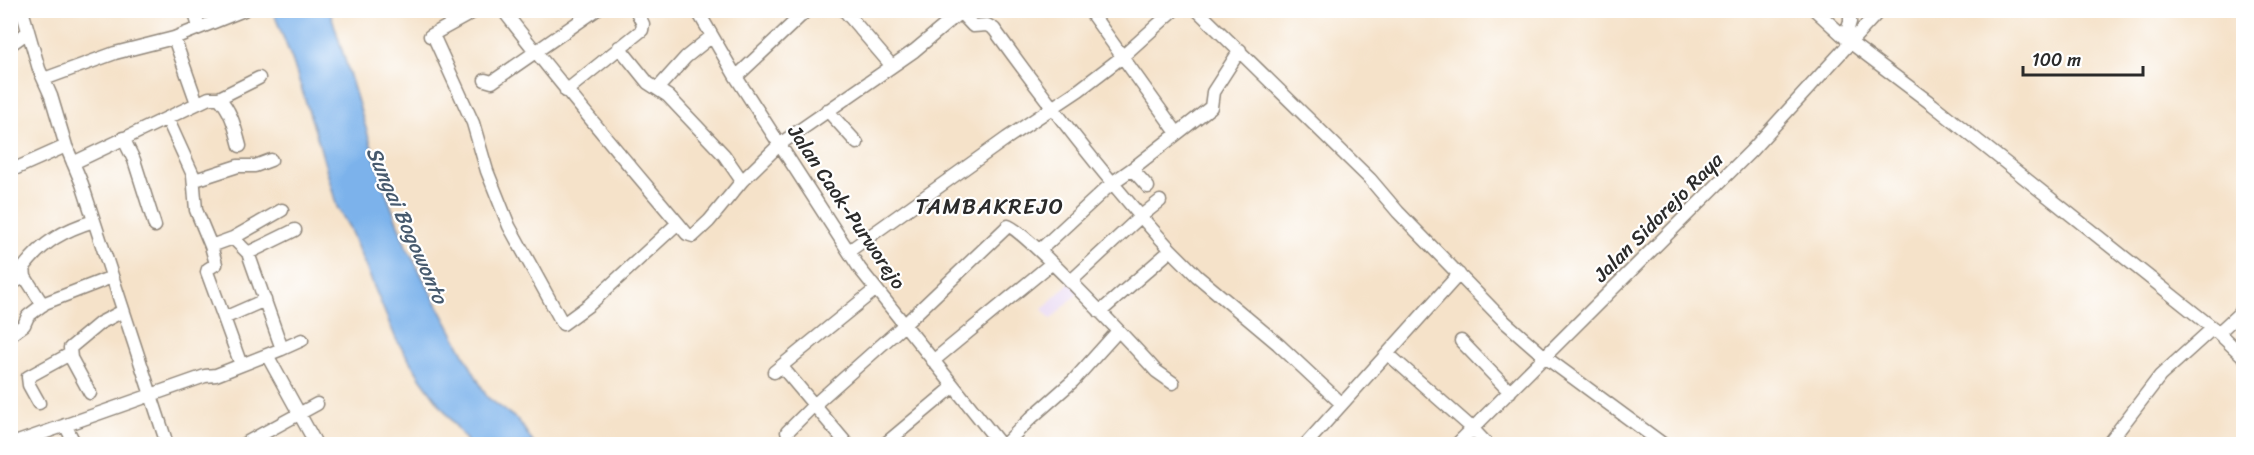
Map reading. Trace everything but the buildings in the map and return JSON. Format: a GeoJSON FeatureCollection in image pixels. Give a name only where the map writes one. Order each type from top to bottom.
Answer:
{"type":"FeatureCollection","features":[{"type":"Feature","properties":{"kind":"street"},"geometry":{"type":"LineString","coordinates":[[22,10],[66,146],[82,183],[167,444]]}},
{"type":"Feature","properties":{"kind":"street"},"geometry":{"type":"LineString","coordinates":[[194,10],[199,27]]}},
{"type":"Feature","properties":{"kind":"street"},"geometry":{"type":"LineString","coordinates":[[44,79],[116,53],[174,38],[243,10]]}},
{"type":"Feature","properties":{"kind":"street"},"geometry":{"type":"LineString","coordinates":[[477,10],[431,36],[473,123],[487,171],[509,226],[563,324],[589,305],[678,223]]}},
{"type":"Feature","properties":{"kind":"street"},"geometry":{"type":"LineString","coordinates":[[503,10],[566,91],[690,236],[698,233],[742,181],[780,144],[929,40],[960,11],[973,26],[987,25],[994,29],[1112,183],[1171,250],[1206,284],[1278,344],[1342,404]]}},
{"type":"Feature","properties":{"kind":"street"},"geometry":{"type":"LineString","coordinates":[[485,80],[492,82],[596,10]]}},
{"type":"Feature","properties":{"kind":"street"},"geometry":{"type":"LineString","coordinates":[[566,91],[643,28],[636,10]]}},
{"type":"Feature","properties":{"kind":"street","name":"Jalan Caok-Purworejo"},"geometry":{"type":"LineString","coordinates":[[697,10],[736,77],[849,251],[952,387],[1000,444]]}},
{"type":"Feature","properties":{"kind":"street"},"geometry":{"type":"LineString","coordinates":[[736,77],[807,10]]}},
{"type":"Feature","properties":{"kind":"street"},"geometry":{"type":"LineString","coordinates":[[844,10],[891,65]]}},
{"type":"Feature","properties":{"kind":"street"},"geometry":{"type":"LineString","coordinates":[[1089,10],[1178,133]]}},
{"type":"Feature","properties":{"kind":"street"},"geometry":{"type":"LineString","coordinates":[[849,251],[1122,57],[1174,10]]}},
{"type":"Feature","properties":{"kind":"street"},"geometry":{"type":"LineString","coordinates":[[1197,10],[1370,178],[1398,212],[1497,315],[1545,357],[1663,444]]}},
{"type":"Feature","properties":{"kind":"street"},"geometry":{"type":"LineString","coordinates":[[1815,10],[1848,41],[1933,105],[2215,330],[2244,357]]}},
{"type":"Feature","properties":{"kind":"street"},"geometry":{"type":"LineString","coordinates":[[1848,41],[1850,10]]}},
{"type":"Feature","properties":{"kind":"street","name":"Jalan Sidorejo Raya"},"geometry":{"type":"LineString","coordinates":[[1457,444],[1737,165],[1848,41],[1880,10]]}},
{"type":"Feature","properties":{"kind":"street"},"geometry":{"type":"LineString","coordinates":[[10,45],[28,32]]}},
{"type":"Feature","properties":{"kind":"street"},"geometry":{"type":"LineString","coordinates":[[658,88],[686,57],[712,36]]}},
{"type":"Feature","properties":{"kind":"street"},"geometry":{"type":"LineString","coordinates":[[174,38],[197,103]]}},
{"type":"Feature","properties":{"kind":"street"},"geometry":{"type":"LineString","coordinates":[[619,47],[648,83],[668,96],[724,155],[742,181]]}},
{"type":"Feature","properties":{"kind":"street"},"geometry":{"type":"LineString","coordinates":[[1040,250],[1112,183],[1132,170],[1211,107],[1213,92],[1240,50]]}},
{"type":"Feature","properties":{"kind":"street"},"geometry":{"type":"LineString","coordinates":[[73,163],[197,103],[209,98],[219,98],[259,78]]}},
{"type":"Feature","properties":{"kind":"street"},"geometry":{"type":"LineString","coordinates":[[219,98],[229,110],[240,146]]}},
{"type":"Feature","properties":{"kind":"street"},"geometry":{"type":"LineString","coordinates":[[827,110],[857,143]]}},
{"type":"Feature","properties":{"kind":"street"},"geometry":{"type":"LineString","coordinates":[[167,118],[195,180],[196,210],[216,264],[207,272],[241,365]]}},
{"type":"Feature","properties":{"kind":"street"},"geometry":{"type":"LineString","coordinates":[[123,138],[144,185],[155,226]]}},
{"type":"Feature","properties":{"kind":"street"},"geometry":{"type":"LineString","coordinates":[[10,171],[66,146]]}},
{"type":"Feature","properties":{"kind":"street"},"geometry":{"type":"LineString","coordinates":[[195,180],[238,166],[255,166],[272,160]]}},
{"type":"Feature","properties":{"kind":"street"},"geometry":{"type":"LineString","coordinates":[[1132,170],[1148,187]]}},
{"type":"Feature","properties":{"kind":"street"},"geometry":{"type":"LineString","coordinates":[[1070,282],[1140,216],[1160,201]]}},
{"type":"Feature","properties":{"kind":"street"},"geometry":{"type":"LineString","coordinates":[[211,246],[233,238],[282,210]]}},
{"type":"Feature","properties":{"kind":"street"},"geometry":{"type":"LineString","coordinates":[[43,305],[25,277],[24,267],[35,252],[48,242],[78,226],[94,221]]}},
{"type":"Feature","properties":{"kind":"street"},"geometry":{"type":"LineString","coordinates":[[787,432],[1008,226],[1015,228],[1040,250],[1156,371],[1173,383]]}},
{"type":"Feature","properties":{"kind":"street"},"geometry":{"type":"LineString","coordinates":[[248,253],[295,230]]}},
{"type":"Feature","properties":{"kind":"street"},"geometry":{"type":"LineString","coordinates":[[233,238],[248,253],[282,349]]}},
{"type":"Feature","properties":{"kind":"street"},"geometry":{"type":"LineString","coordinates":[[1100,312],[1171,250]]}},
{"type":"Feature","properties":{"kind":"street"},"geometry":{"type":"LineString","coordinates":[[933,361],[1052,263]]}},
{"type":"Feature","properties":{"kind":"street"},"geometry":{"type":"LineString","coordinates":[[1306,444],[1459,274]]}},
{"type":"Feature","properties":{"kind":"street"},"geometry":{"type":"LineString","coordinates":[[10,284],[25,277]]}},
{"type":"Feature","properties":{"kind":"street"},"geometry":{"type":"LineString","coordinates":[[10,335],[24,325],[28,316],[55,298],[112,277]]}},
{"type":"Feature","properties":{"kind":"street"},"geometry":{"type":"LineString","coordinates":[[847,444],[814,405],[778,370],[876,289]]}},
{"type":"Feature","properties":{"kind":"street"},"geometry":{"type":"LineString","coordinates":[[224,318],[265,300]]}},
{"type":"Feature","properties":{"kind":"street"},"geometry":{"type":"LineString","coordinates":[[2108,444],[2160,376],[2244,309]]}},
{"type":"Feature","properties":{"kind":"street"},"geometry":{"type":"LineString","coordinates":[[90,393],[70,354],[70,348],[100,323],[123,312]]}},
{"type":"Feature","properties":{"kind":"street"},"geometry":{"type":"LineString","coordinates":[[1005,444],[1073,381],[1118,331]]}},
{"type":"Feature","properties":{"kind":"street"},"geometry":{"type":"LineString","coordinates":[[12,444],[37,440],[65,425],[241,365],[302,340]]}},
{"type":"Feature","properties":{"kind":"street"},"geometry":{"type":"LineString","coordinates":[[1461,340],[1510,392]]}},
{"type":"Feature","properties":{"kind":"street"},"geometry":{"type":"LineString","coordinates":[[39,403],[29,385],[28,377],[70,354]]}},
{"type":"Feature","properties":{"kind":"street"},"geometry":{"type":"LineString","coordinates":[[1388,354],[1487,444]]}},
{"type":"Feature","properties":{"kind":"street"},"geometry":{"type":"LineString","coordinates":[[267,355],[316,444]]}},
{"type":"Feature","properties":{"kind":"street"},"geometry":{"type":"LineString","coordinates":[[885,444],[952,387]]}},
{"type":"Feature","properties":{"kind":"street"},"geometry":{"type":"LineString","coordinates":[[244,444],[317,404]]}},
{"type":"Feature","properties":{"kind":"street"},"geometry":{"type":"LineString","coordinates":[[65,425],[75,444]]}},
{"type":"Feature","properties":{"kind":"shaded area"},"geometry":{"type":"Polygon","coordinates":[[[1070,282],[1079,292],[1051,319],[1042,309],[1070,282]]]}},
{"type":"Feature","properties":{"kind":"water"},"geometry":{"type":"Polygon","coordinates":[[[273,11],[330,11],[385,190],[406,246],[487,397],[519,421],[534,444],[469,444],[421,379],[396,339],[349,227],[337,207],[293,62],[273,11]]]}},
{"type":"Feature","properties":{"kind":"district","name":"TAMBAKREJO"},"geometry":{"type":"Point","coordinates":[990,206]}},
{"type":"Feature","properties":{"kind":"water label","name":"Sungai Bogowonto"},"geometry":{"type":"Point","coordinates":[407,225]}}]}
